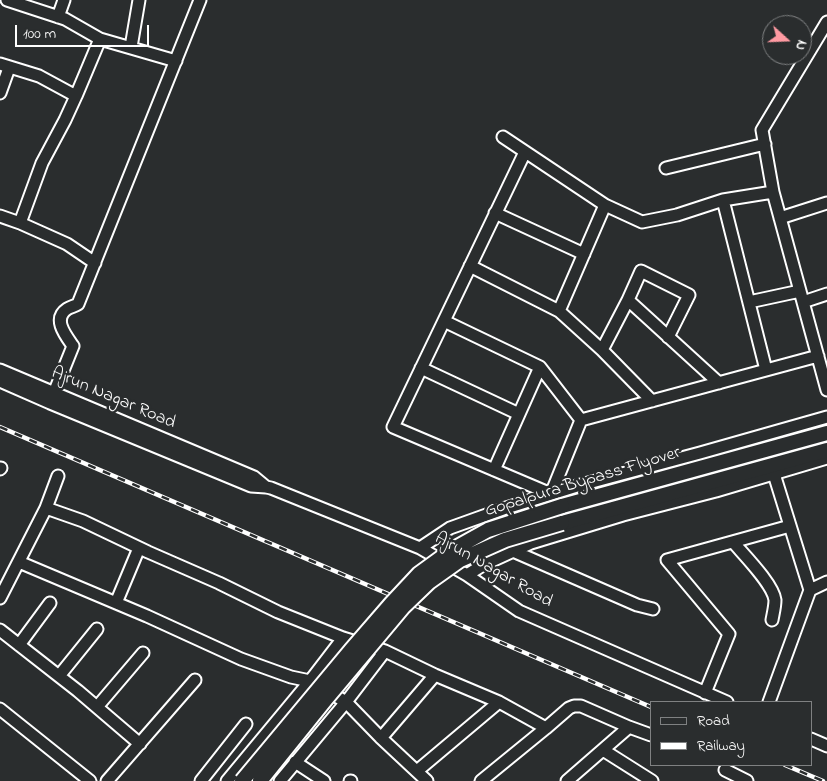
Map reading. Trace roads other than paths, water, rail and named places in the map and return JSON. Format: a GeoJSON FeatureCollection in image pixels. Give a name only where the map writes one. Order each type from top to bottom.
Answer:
{"type":"FeatureCollection","features":[{"type":"Feature","properties":{"kind":"main road","name":"Gopalpura Bypass Flyover"},"geometry":{"type":"LineString","coordinates":[[242,781],[391,604],[419,574],[452,550],[488,530],[552,509],[822,434]]}},
{"type":"Feature","properties":{"kind":"main road","name":"Gopalpura Bypass Flyover"},"geometry":{"type":"LineString","coordinates":[[260,781],[325,700],[403,608],[429,582],[460,560],[505,540],[827,450]]}},
{"type":"Feature","properties":{"kind":"street"},"geometry":{"type":"LineString","coordinates":[[7,0],[65,19],[100,39],[176,61]]}},
{"type":"Feature","properties":{"kind":"street"},"geometry":{"type":"LineString","coordinates":[[58,17],[64,0]]}},
{"type":"Feature","properties":{"kind":"street"},"geometry":{"type":"LineString","coordinates":[[131,47],[139,0]]}},
{"type":"Feature","properties":{"kind":"street"},"geometry":{"type":"LineString","coordinates":[[52,398],[73,346],[61,327],[60,318],[66,310],[78,304],[200,0]]}},
{"type":"Feature","properties":{"kind":"street"},"geometry":{"type":"LineString","coordinates":[[827,22],[762,130],[773,192],[818,356],[824,369],[827,390]]}},
{"type":"Feature","properties":{"kind":"street"},"geometry":{"type":"LineString","coordinates":[[20,223],[42,163],[76,96],[100,39]]}},
{"type":"Feature","properties":{"kind":"street"},"geometry":{"type":"LineString","coordinates":[[0,93],[5,66],[39,76],[76,96]]}},
{"type":"Feature","properties":{"kind":"street"},"geometry":{"type":"LineString","coordinates":[[503,138],[605,205],[642,222],[677,215],[723,200],[773,192]]}},
{"type":"Feature","properties":{"kind":"street"},"geometry":{"type":"LineString","coordinates":[[666,168],[765,144]]}},
{"type":"Feature","properties":{"kind":"street"},"geometry":{"type":"LineString","coordinates":[[525,152],[393,427],[551,494]]}},
{"type":"Feature","properties":{"kind":"street"},"geometry":{"type":"LineString","coordinates":[[723,200],[766,370]]}},
{"type":"Feature","properties":{"kind":"street"},"geometry":{"type":"LineString","coordinates":[[780,218],[827,203]]}},
{"type":"Feature","properties":{"kind":"street"},"geometry":{"type":"LineString","coordinates":[[559,311],[605,205]]}},
{"type":"Feature","properties":{"kind":"street"},"geometry":{"type":"LineString","coordinates":[[495,214],[584,254]]}},
{"type":"Feature","properties":{"kind":"street"},"geometry":{"type":"LineString","coordinates":[[0,216],[67,244],[95,263]]}},
{"type":"Feature","properties":{"kind":"street"},"geometry":{"type":"LineString","coordinates":[[470,266],[559,311],[602,350],[652,401]]}},
{"type":"Feature","properties":{"kind":"street"},"geometry":{"type":"LineString","coordinates":[[602,350],[628,300],[640,271],[689,295],[668,337]]}},
{"type":"Feature","properties":{"kind":"street"},"geometry":{"type":"LineString","coordinates":[[749,302],[827,294]]}},
{"type":"Feature","properties":{"kind":"street"},"geometry":{"type":"LineString","coordinates":[[628,300],[719,383]]}},
{"type":"Feature","properties":{"kind":"street"},"geometry":{"type":"LineString","coordinates":[[444,321],[540,367],[581,420]]}},
{"type":"Feature","properties":{"kind":"street"},"geometry":{"type":"LineString","coordinates":[[581,420],[818,356]]}},
{"type":"Feature","properties":{"kind":"street"},"geometry":{"type":"LineString","coordinates":[[494,470],[540,367]]}},
{"type":"Feature","properties":{"kind":"street"},"geometry":{"type":"LineString","coordinates":[[421,368],[519,414]]}},
{"type":"Feature","properties":{"kind":"street","name":"Ajrun Nagar Road"},"geometry":{"type":"LineString","coordinates":[[0,370],[52,398]]}},
{"type":"Feature","properties":{"kind":"street","name":"Ajrun Nagar Road"},"geometry":{"type":"LineString","coordinates":[[0,381],[52,398],[254,477],[266,487],[420,548],[467,574],[519,611],[725,701]]}},
{"type":"Feature","properties":{"kind":"street"},"geometry":{"type":"LineString","coordinates":[[420,548],[450,528],[503,509],[827,417]]}},
{"type":"Feature","properties":{"kind":"street"},"geometry":{"type":"LineString","coordinates":[[551,494],[581,420]]}},
{"type":"Feature","properties":{"kind":"street"},"geometry":{"type":"LineString","coordinates":[[467,574],[531,543],[622,515],[716,491],[827,458]]}},
{"type":"Feature","properties":{"kind":"street"},"geometry":{"type":"LineString","coordinates":[[769,701],[810,590],[774,474]]}},
{"type":"Feature","properties":{"kind":"street"},"geometry":{"type":"LineString","coordinates":[[0,598],[46,508],[58,476]]}},
{"type":"Feature","properties":{"kind":"street"},"geometry":{"type":"LineString","coordinates":[[46,508],[83,521],[278,612],[343,638],[385,651],[499,702],[546,728]]}},
{"type":"Feature","properties":{"kind":"street"},"geometry":{"type":"LineString","coordinates":[[705,693],[729,634],[667,560],[790,526]]}},
{"type":"Feature","properties":{"kind":"street"},"geometry":{"type":"LineString","coordinates":[[733,542],[766,581],[772,591],[775,600],[772,620]]}},
{"type":"Feature","properties":{"kind":"street"},"geometry":{"type":"LineString","coordinates":[[116,602],[139,548]]}},
{"type":"Feature","properties":{"kind":"street"},"geometry":{"type":"LineString","coordinates":[[513,551],[637,605],[653,609]]}},
{"type":"Feature","properties":{"kind":"street"},"geometry":{"type":"LineString","coordinates":[[19,562],[116,602],[241,659],[291,677],[310,681],[346,702],[427,781]]}},
{"type":"Feature","properties":{"kind":"street"},"geometry":{"type":"LineString","coordinates":[[810,590],[827,582]]}},
{"type":"Feature","properties":{"kind":"street"},"geometry":{"type":"LineString","coordinates":[[19,645],[50,603]]}},
{"type":"Feature","properties":{"kind":"street"},"geometry":{"type":"LineString","coordinates":[[59,676],[97,629]]}},
{"type":"Feature","properties":{"kind":"street"},"geometry":{"type":"LineString","coordinates":[[0,630],[59,676],[140,744]]}},
{"type":"Feature","properties":{"kind":"street"},"geometry":{"type":"LineString","coordinates":[[227,781],[343,638]]}},
{"type":"Feature","properties":{"kind":"street"},"geometry":{"type":"LineString","coordinates":[[280,781],[346,702],[385,651]]}},
{"type":"Feature","properties":{"kind":"street"},"geometry":{"type":"LineString","coordinates":[[97,707],[144,653]]}},
{"type":"Feature","properties":{"kind":"street"},"geometry":{"type":"LineString","coordinates":[[381,738],[435,675]]}},
{"type":"Feature","properties":{"kind":"street"},"geometry":{"type":"LineString","coordinates":[[107,781],[195,680]]}},
{"type":"Feature","properties":{"kind":"street"},"geometry":{"type":"LineString","coordinates":[[416,771],[499,702]]}},
{"type":"Feature","properties":{"kind":"street"},"geometry":{"type":"LineString","coordinates":[[481,781],[569,708],[574,706],[580,706],[650,735]]}},
{"type":"Feature","properties":{"kind":"street"},"geometry":{"type":"LineString","coordinates":[[0,709],[90,781]]}},
{"type":"Feature","properties":{"kind":"street"},"geometry":{"type":"LineString","coordinates":[[201,781],[246,724]]}},
{"type":"Feature","properties":{"kind":"street"},"geometry":{"type":"LineString","coordinates":[[567,781],[630,727]]}},
{"type":"Feature","properties":{"kind":"street"},"geometry":{"type":"LineString","coordinates":[[812,738],[827,746]]}},
{"type":"Feature","properties":{"kind":"street"},"geometry":{"type":"LineString","coordinates":[[604,750],[652,781]]}},
{"type":"Feature","properties":{"kind":"street"},"geometry":{"type":"LineString","coordinates":[[295,762],[324,781]]}},
{"type":"Feature","properties":{"kind":"street"},"geometry":{"type":"LineString","coordinates":[[722,772],[747,781]]}},
{"type":"Feature","properties":{"kind":"railway"},"geometry":{"type":"LineString","coordinates":[[0,427],[650,707]]}},
{"type":"Feature","properties":{"kind":"railway"},"geometry":{"type":"LineString","coordinates":[[787,766],[823,781]]}}]}
